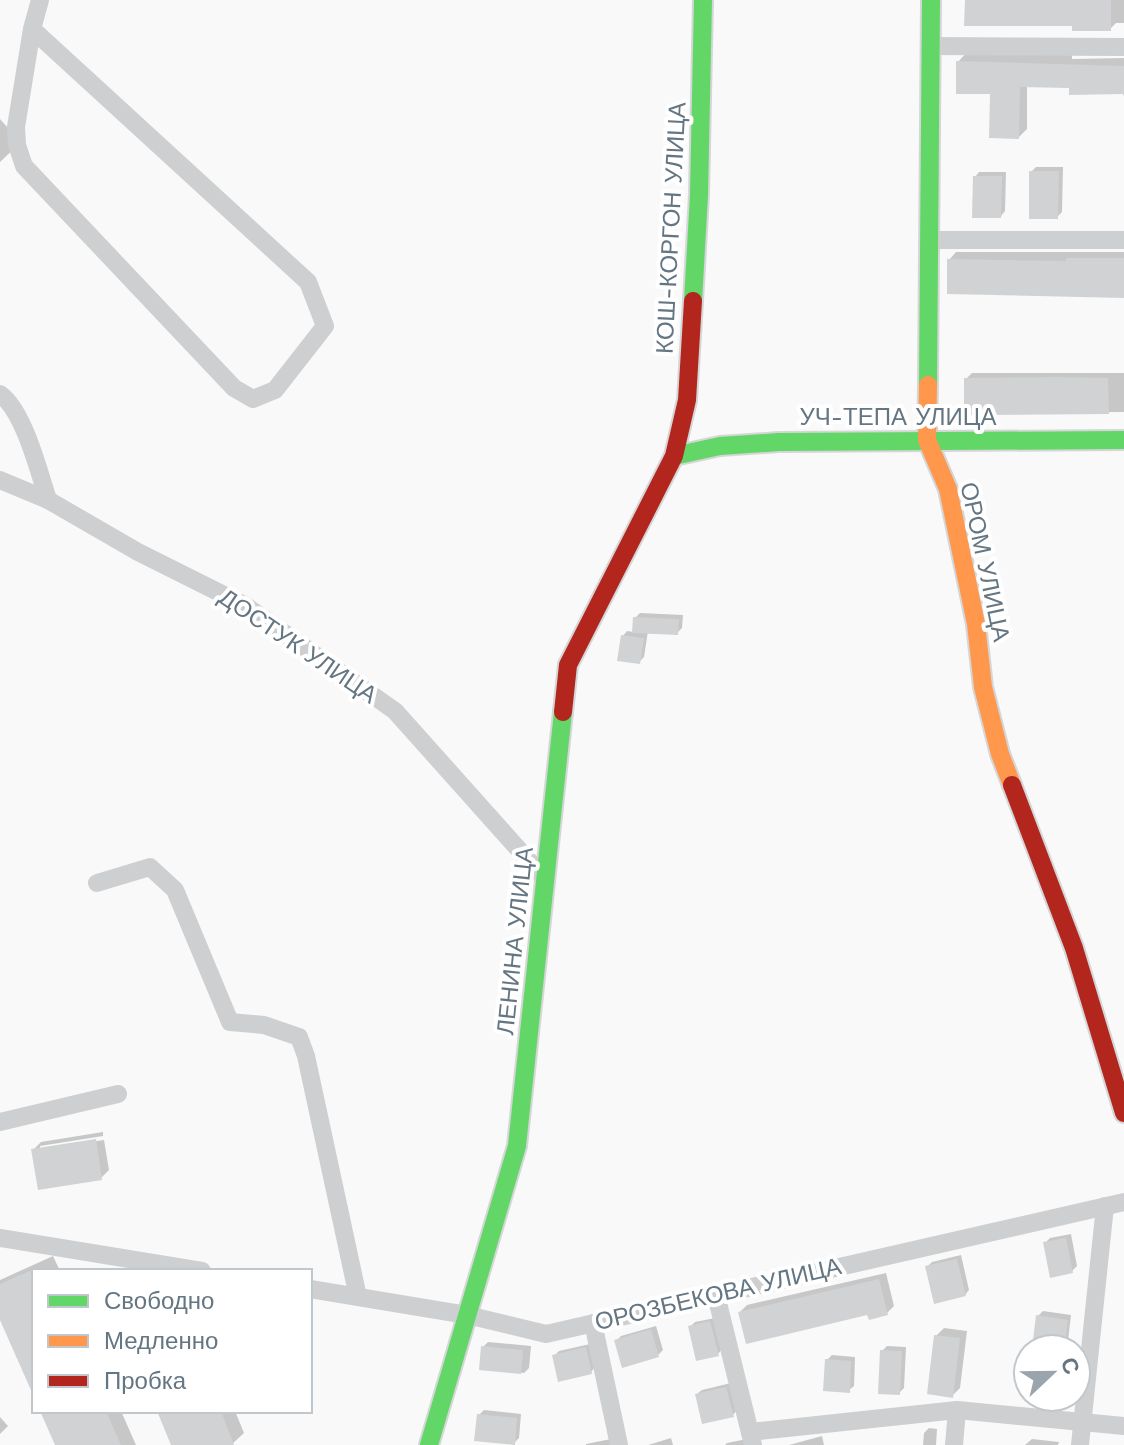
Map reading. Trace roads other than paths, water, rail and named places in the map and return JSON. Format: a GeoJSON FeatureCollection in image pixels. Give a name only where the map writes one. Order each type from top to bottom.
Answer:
{"type":"FeatureCollection","features":[{"type":"Feature","properties":{"kind":"street"},"geometry":{"type":"LineString","coordinates":[[32,29],[308,282],[325,326],[275,390],[253,399],[234,388],[24,166],[17,145],[16,127],[32,29],[40,0]]}},
{"type":"Feature","properties":{"kind":"street","name":"КОШ-КОРГОН УЛИЦА"},"geometry":{"type":"LineString","coordinates":[[674,456],[687,400],[699,195],[703,0]]}},
{"type":"Feature","properties":{"kind":"street","name":"ОРОМ УЛИЦА"},"geometry":{"type":"LineString","coordinates":[[931,0],[927,440],[948,489],[960,538],[976,624],[983,687],[1000,754],[1074,948],[1124,1113]]}},
{"type":"Feature","properties":{"kind":"street"},"geometry":{"type":"LineString","coordinates":[[931,46],[1124,47]]}},
{"type":"Feature","properties":{"kind":"street"},"geometry":{"type":"LineString","coordinates":[[929,240],[1124,240]]}},
{"type":"Feature","properties":{"kind":"street"},"geometry":{"type":"LineString","coordinates":[[0,394],[7,399],[24,431],[48,500]]}},
{"type":"Feature","properties":{"kind":"street","name":"УЧ-ТЕПА УЛИЦА"},"geometry":{"type":"LineString","coordinates":[[674,456],[720,446],[779,442],[1124,440]]}},
{"type":"Feature","properties":{"kind":"street","name":"ЛЕНИНА УЛИЦА"},"geometry":{"type":"LineString","coordinates":[[429,1445],[517,1146],[568,665],[674,456]]}},
{"type":"Feature","properties":{"kind":"street","name":"ДОСТУК УЛИЦА"},"geometry":{"type":"LineString","coordinates":[[0,480],[48,500],[138,552],[246,606],[395,711],[545,879]]}},
{"type":"Feature","properties":{"kind":"street"},"geometry":{"type":"LineString","coordinates":[[97,883],[150,867],[175,890],[230,1022],[264,1025],[299,1037],[306,1056],[358,1297]]}},
{"type":"Feature","properties":{"kind":"street"},"geometry":{"type":"LineString","coordinates":[[0,1122],[118,1094]]}},
{"type":"Feature","properties":{"kind":"street","name":"ОРОЗБЕКОВА УЛИЦА"},"geometry":{"type":"LineString","coordinates":[[312,1289],[467,1315],[546,1334],[1124,1202]]}},
{"type":"Feature","properties":{"kind":"street"},"geometry":{"type":"LineString","coordinates":[[1080,1445],[1105,1206]]}},
{"type":"Feature","properties":{"kind":"street"},"geometry":{"type":"LineString","coordinates":[[0,1238],[190,1269]]}},
{"type":"Feature","properties":{"kind":"street"},"geometry":{"type":"LineString","coordinates":[[716,1295],[752,1439],[957,1410],[1124,1426]]}},
{"type":"Feature","properties":{"kind":"street"},"geometry":{"type":"LineString","coordinates":[[593,1323],[619,1445]]}},
{"type":"Feature","properties":{"kind":"street"},"geometry":{"type":"LineString","coordinates":[[954,1445],[957,1410]]}}]}
